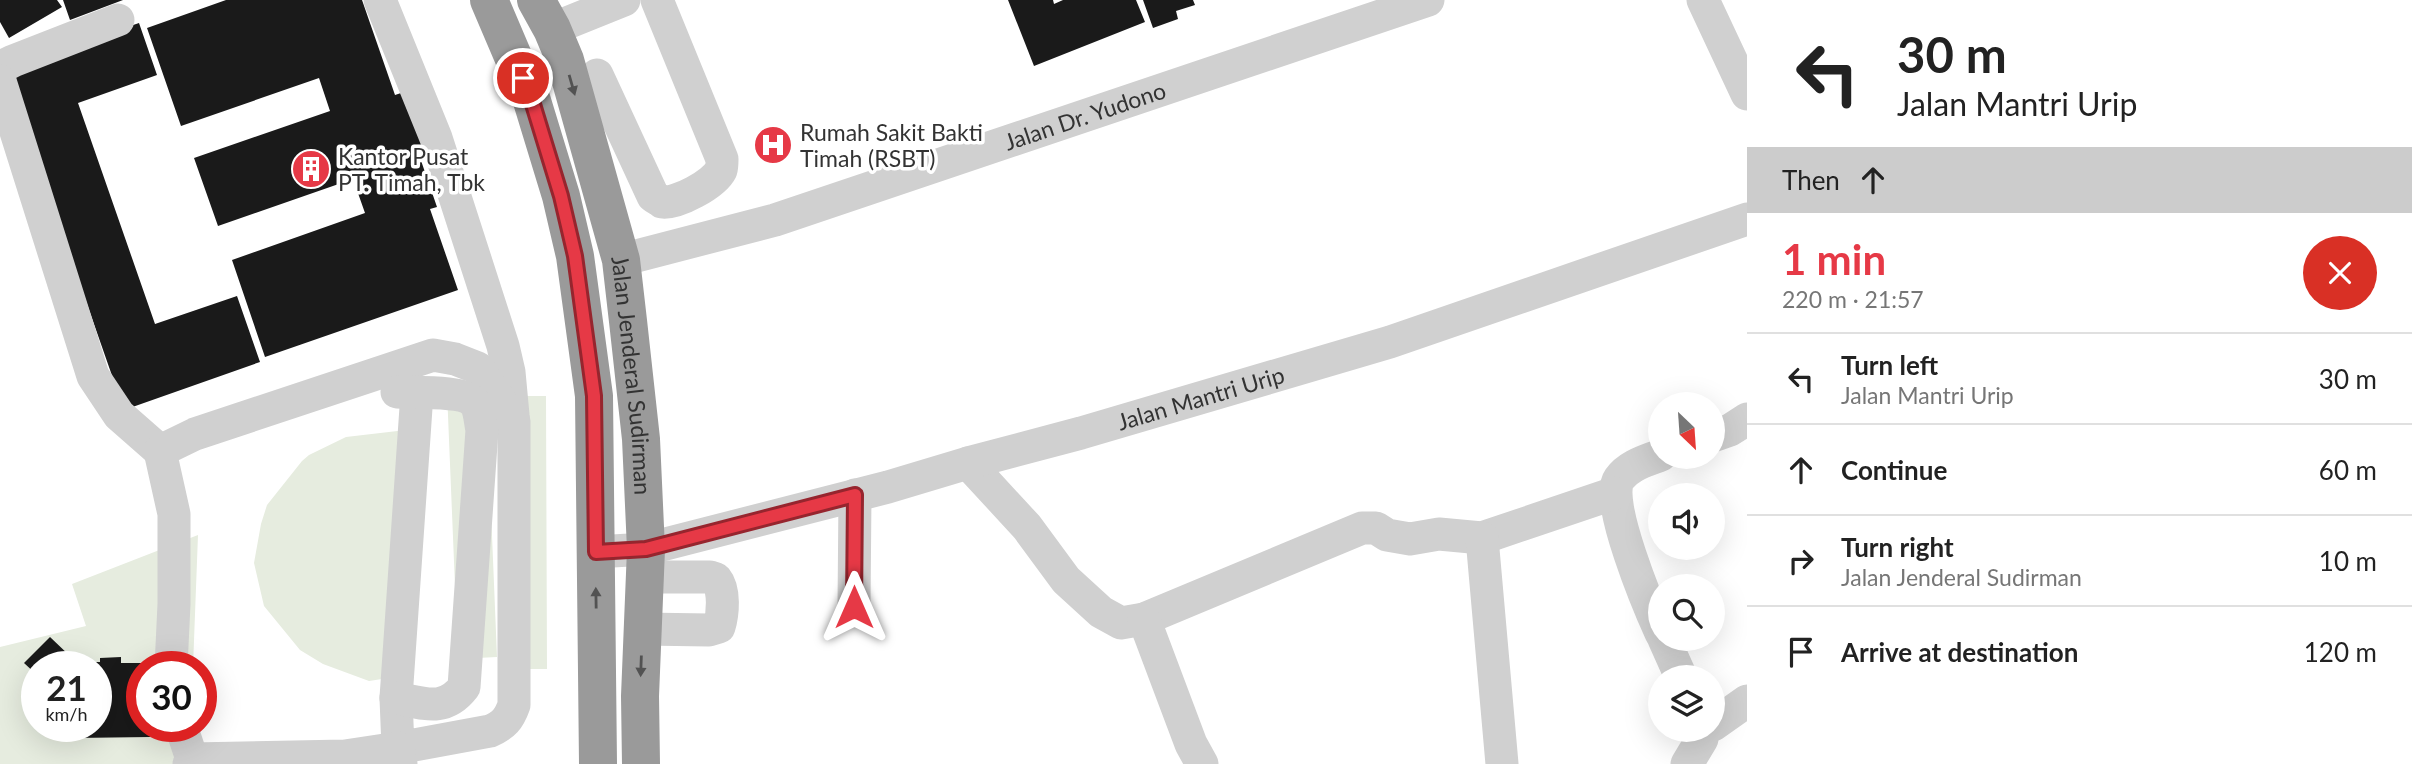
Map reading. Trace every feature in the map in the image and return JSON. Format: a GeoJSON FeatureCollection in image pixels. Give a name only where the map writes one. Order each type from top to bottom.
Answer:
{"type":"FeatureCollection","features":[{"type":"Feature","properties":{"kind":"highway","name":"Jalan Jenderal Sudirman"},"geometry":{"type":"LineString","coordinates":[[489,0],[532,101],[561,196],[575,256],[594,396],[598,764]]}},
{"type":"Feature","properties":{"kind":"highway","name":"Jalan Jenderal Sudirman"},"geometry":{"type":"LineString","coordinates":[[544,15],[565,60],[621,260],[641,439],[646,563],[640,696],[641,764]]}},
{"type":"Feature","properties":{"kind":"street"},"geometry":{"type":"LineString","coordinates":[[186,742],[191,761],[400,756],[500,727],[509,719],[513,705],[514,421],[509,372],[503,345],[436,138],[380,0]]}},
{"type":"Feature","properties":{"kind":"street"},"geometry":{"type":"LineString","coordinates":[[544,15],[624,0]]}},
{"type":"Feature","properties":{"kind":"street"},"geometry":{"type":"LineString","coordinates":[[597,75],[653,196],[662,202],[689,195],[712,180],[721,170],[722,159],[657,0]]}},
{"type":"Feature","properties":{"kind":"street","name":"Jalan Dr. Yudono"},"geometry":{"type":"LineString","coordinates":[[621,260],[775,220],[1428,0]]}},
{"type":"Feature","properties":{"kind":"street"},"geometry":{"type":"LineString","coordinates":[[1703,0],[1747,94]]}},
{"type":"Feature","properties":{"kind":"street"},"geometry":{"type":"LineString","coordinates":[[0,72],[5,65],[13,61],[118,20]]}},
{"type":"Feature","properties":{"kind":"street"},"geometry":{"type":"LineString","coordinates":[[0,81],[93,376],[119,415],[160,452],[174,514],[172,651]]}},
{"type":"Feature","properties":{"kind":"street"},"geometry":{"type":"LineString","coordinates":[[689,195],[707,237]]}},
{"type":"Feature","properties":{"kind":"street","name":"Jalan Mantri Urip"},"geometry":{"type":"LineString","coordinates":[[646,563],[855,495],[1081,433],[1390,342],[1747,219]]}},
{"type":"Feature","properties":{"kind":"street"},"geometry":{"type":"LineString","coordinates":[[160,452],[195,434],[432,355],[456,359],[478,368],[514,421]]}},
{"type":"Feature","properties":{"kind":"street"},"geometry":{"type":"LineString","coordinates":[[355,380],[378,390],[463,395],[474,402],[482,430],[464,687],[457,697],[447,704],[396,698]]}},
{"type":"Feature","properties":{"kind":"street"},"geometry":{"type":"LineString","coordinates":[[400,756],[396,698],[417,393]]}},
{"type":"Feature","properties":{"kind":"street"},"geometry":{"type":"LineString","coordinates":[[1726,431],[1747,419]]}},
{"type":"Feature","properties":{"kind":"street"},"geometry":{"type":"LineString","coordinates":[[1648,460],[1635,464],[1619,479],[1615,493],[1618,516],[1648,603]]}},
{"type":"Feature","properties":{"kind":"street"},"geometry":{"type":"LineString","coordinates":[[968,463],[1027,527],[1066,580],[1101,612],[1121,623],[1144,619],[1362,528],[1376,528],[1387,535],[1410,539],[1439,534],[1482,538],[1615,493]]}},
{"type":"Feature","properties":{"kind":"street"},"geometry":{"type":"LineString","coordinates":[[854,607],[855,495]]}},
{"type":"Feature","properties":{"kind":"street"},"geometry":{"type":"LineString","coordinates":[[1482,538],[1502,764]]}},
{"type":"Feature","properties":{"kind":"street"},"geometry":{"type":"LineString","coordinates":[[596,552],[716,579],[721,589],[719,627],[709,630],[643,629]]}},
{"type":"Feature","properties":{"kind":"street"},"geometry":{"type":"LineString","coordinates":[[1144,619],[1191,744],[1202,764]]}},
{"type":"Feature","properties":{"kind":"street"},"geometry":{"type":"LineString","coordinates":[[1725,716],[1747,701]]}},
{"type":"Feature","properties":{"kind":"street"},"geometry":{"type":"LineString","coordinates":[[1687,764],[1700,742]]}},
{"type":"Feature","properties":{"kind":"shaded area"},"geometry":{"type":"Polygon","coordinates":[[[486,389],[497,657],[458,659],[447,391],[486,389]]]}},
{"type":"Feature","properties":{"kind":"shaded area"},"geometry":{"type":"Polygon","coordinates":[[[503,396],[546,396],[547,669],[504,669],[503,396]]]}},
{"type":"Feature","properties":{"kind":"shaded area"},"geometry":{"type":"Polygon","coordinates":[[[406,430],[408,675],[369,681],[323,664],[300,650],[264,606],[254,563],[267,505],[302,461],[346,437],[406,430]]]}},
{"type":"Feature","properties":{"kind":"shaded area"},"geometry":{"type":"Polygon","coordinates":[[[198,535],[194,651],[126,651],[126,742],[189,742],[186,764],[0,764],[0,647],[86,626],[72,584],[198,535]]]}},
{"type":"Feature","properties":{"kind":"building"},"geometry":{"type":"Polygon","coordinates":[[[0,0],[57,0],[62,7],[9,38],[0,22],[0,0]]]}},
{"type":"Feature","properties":{"kind":"building"},"geometry":{"type":"Polygon","coordinates":[[[63,0],[123,0],[70,20],[63,0]]]}},
{"type":"Feature","properties":{"kind":"building","name":"Kantor Pusat PT. Timah, Tbk"},"geometry":{"type":"Polygon","coordinates":[[[226,0],[362,0],[395,95],[413,89],[431,142],[416,146],[437,207],[430,209],[458,290],[265,357],[232,260],[365,213],[353,179],[218,226],[194,158],[330,111],[319,78],[181,126],[147,28],[226,0]]]}},
{"type":"Feature","properties":{"kind":"building"},"geometry":{"type":"Polygon","coordinates":[[[1008,0],[1053,0],[1054,4],[1063,0],[1136,0],[1145,22],[1034,66],[1008,0]]]}},
{"type":"Feature","properties":{"kind":"building"},"geometry":{"type":"Polygon","coordinates":[[[1143,0],[1193,0],[1195,5],[1176,11],[1178,19],[1153,28],[1143,0]]]}},
{"type":"Feature","properties":{"kind":"building"},"geometry":{"type":"Polygon","coordinates":[[[139,23],[157,75],[78,103],[155,324],[237,296],[260,362],[124,410],[5,69],[139,23]]]}},
{"type":"Feature","properties":{"kind":"building"},"geometry":{"type":"Polygon","coordinates":[[[50,637],[65,651],[36,651],[50,637]]]}},
{"type":"Feature","properties":{"kind":"building"},"geometry":{"type":"Polygon","coordinates":[[[112,657],[121,657],[121,663],[126,663],[126,737],[112,738],[112,657]]]}},
{"type":"Feature","properties":{"kind":"place","name":"Rumah Sakit Bakti Timah (RSBT)"},"geometry":{"type":"Point","coordinates":[773,145]}},
{"type":"Feature","properties":{"kind":"place","name":"Kantor Pusat PT. Timah, Tbk"},"geometry":{"type":"Point","coordinates":[311,169]}},
{"type":"Feature","properties":{"kind":"route"},"geometry":{"type":"LineString","coordinates":[[523,78],[561,196],[575,256],[594,396],[596,552],[646,549],[855,495],[854,607]]}}]}
